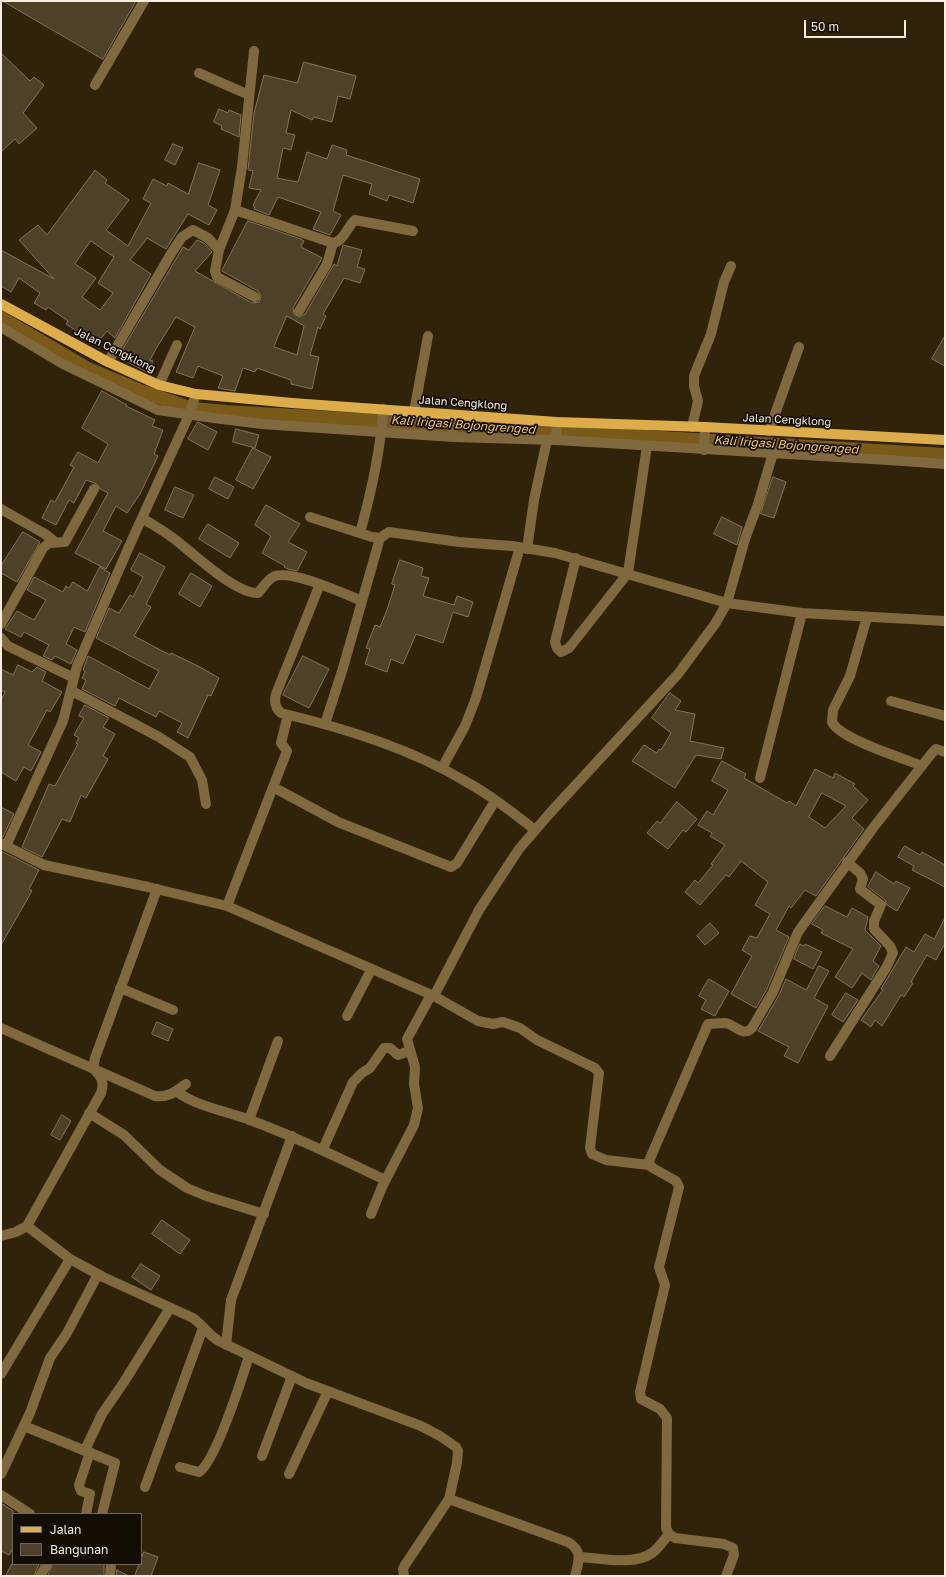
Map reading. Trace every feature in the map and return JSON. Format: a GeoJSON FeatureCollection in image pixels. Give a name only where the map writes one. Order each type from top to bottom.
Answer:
{"type":"FeatureCollection","features":[{"type":"Feature","properties":{"kind":"main road","name":"Jalan Cengklong"},"geometry":{"type":"LineString","coordinates":[[1,304],[108,362],[159,385],[195,396],[383,413],[414,412],[455,417],[557,423],[692,427],[704,440],[770,431],[945,440]]}},
{"type":"Feature","properties":{"kind":"street"},"geometry":{"type":"LineString","coordinates":[[95,85],[144,1]]}},
{"type":"Feature","properties":{"kind":"street"},"geometry":{"type":"LineString","coordinates":[[254,50],[242,167],[235,210],[219,250],[215,271],[217,277],[255,297]]}},
{"type":"Feature","properties":{"kind":"street"},"geometry":{"type":"LineString","coordinates":[[199,74],[249,95]]}},
{"type":"Feature","properties":{"kind":"street"},"geometry":{"type":"LineString","coordinates":[[235,210],[333,243],[340,240],[348,226],[355,220],[413,231]]}},
{"type":"Feature","properties":{"kind":"street"},"geometry":{"type":"LineString","coordinates":[[108,362],[155,278],[182,237],[193,230],[208,238],[219,250]]}},
{"type":"Feature","properties":{"kind":"street"},"geometry":{"type":"LineString","coordinates":[[299,311],[327,264],[333,243]]}},
{"type":"Feature","properties":{"kind":"street"},"geometry":{"type":"LineString","coordinates":[[692,427],[698,401],[694,386],[694,376],[711,334],[724,282],[731,266]]}},
{"type":"Feature","properties":{"kind":"street"},"geometry":{"type":"LineString","coordinates":[[1,327],[63,364],[112,390],[158,410],[262,424],[553,439],[647,446],[704,440],[773,453],[945,464]]}},
{"type":"Feature","properties":{"kind":"street"},"geometry":{"type":"LineString","coordinates":[[414,412],[428,336]]}},
{"type":"Feature","properties":{"kind":"street"},"geometry":{"type":"LineString","coordinates":[[159,385],[177,345]]}},
{"type":"Feature","properties":{"kind":"street"},"geometry":{"type":"LineString","coordinates":[[770,431],[799,347]]}},
{"type":"Feature","properties":{"kind":"street"},"geometry":{"type":"LineString","coordinates":[[195,396],[189,413],[77,666],[72,691],[63,721],[3,844],[44,865],[157,889],[227,906],[433,996],[478,1021],[493,1024],[503,1022],[520,1028],[537,1040],[595,1068],[599,1073],[591,1139],[592,1154],[606,1160],[649,1165],[676,1181],[679,1187],[659,1267],[664,1285],[640,1392],[640,1399],[660,1410],[667,1418],[666,1528],[669,1534],[675,1538],[724,1544],[733,1548],[734,1555],[726,1576]]}},
{"type":"Feature","properties":{"kind":"street"},"geometry":{"type":"LineString","coordinates":[[360,533],[369,498],[382,430],[383,413]]}},
{"type":"Feature","properties":{"kind":"street"},"geometry":{"type":"LineString","coordinates":[[453,435],[455,417]]}},
{"type":"Feature","properties":{"kind":"street"},"geometry":{"type":"LineString","coordinates":[[505,420],[505,437]]}},
{"type":"Feature","properties":{"kind":"street"},"geometry":{"type":"LineString","coordinates":[[442,768],[465,726],[474,704],[524,548],[534,500],[557,423]]}},
{"type":"Feature","properties":{"kind":"street"},"geometry":{"type":"LineString","coordinates":[[576,558],[555,642],[557,648],[561,652],[569,648],[628,574],[647,446]]}},
{"type":"Feature","properties":{"kind":"street"},"geometry":{"type":"LineString","coordinates":[[370,1214],[418,1114],[417,1096],[414,1084],[415,1068],[407,1039],[409,1032],[433,996],[480,910],[519,849],[678,674],[715,624],[727,603],[744,539],[758,504],[773,453]]}},
{"type":"Feature","properties":{"kind":"street"},"geometry":{"type":"LineString","coordinates":[[1,624],[43,548],[47,544],[65,542],[94,489]]}},
{"type":"Feature","properties":{"kind":"street"},"geometry":{"type":"LineString","coordinates":[[1,509],[45,534],[55,542]]}},
{"type":"Feature","properties":{"kind":"street"},"geometry":{"type":"LineString","coordinates":[[310,517],[380,538]]}},
{"type":"Feature","properties":{"kind":"street"},"geometry":{"type":"LineString","coordinates":[[142,518],[173,537],[225,579],[248,591],[258,593],[266,582],[277,575],[286,575],[320,584],[362,600]]}},
{"type":"Feature","properties":{"kind":"street"},"geometry":{"type":"LineString","coordinates":[[324,724],[344,668],[380,538],[388,532],[459,542],[524,548],[576,558],[727,603],[802,613],[945,620]]}},
{"type":"Feature","properties":{"kind":"street"},"geometry":{"type":"LineString","coordinates":[[320,584],[276,694],[276,708],[281,713],[324,724],[365,738],[442,768],[495,800],[535,830]]}},
{"type":"Feature","properties":{"kind":"street"},"geometry":{"type":"LineString","coordinates":[[760,778],[802,613]]}},
{"type":"Feature","properties":{"kind":"street"},"geometry":{"type":"LineString","coordinates":[[867,617],[850,676],[833,710],[832,722],[836,727],[856,740],[922,766]]}},
{"type":"Feature","properties":{"kind":"street"},"geometry":{"type":"LineString","coordinates":[[1,638],[8,646],[74,678]]}},
{"type":"Feature","properties":{"kind":"street"},"geometry":{"type":"LineString","coordinates":[[72,691],[159,737],[190,757],[202,780],[206,804]]}},
{"type":"Feature","properties":{"kind":"street"},"geometry":{"type":"LineString","coordinates":[[891,701],[945,716]]}},
{"type":"Feature","properties":{"kind":"street"},"geometry":{"type":"LineString","coordinates":[[227,906],[287,751],[281,743],[288,715]]}},
{"type":"Feature","properties":{"kind":"street"},"geometry":{"type":"LineString","coordinates":[[649,1165],[649,1161],[708,1024],[726,1023],[743,1032],[749,1031],[752,1028],[773,992],[798,932],[848,862],[922,766],[936,749],[945,752]]}},
{"type":"Feature","properties":{"kind":"street"},"geometry":{"type":"LineString","coordinates":[[272,787],[338,822],[451,867],[457,863],[495,800]]}},
{"type":"Feature","properties":{"kind":"street"},"geometry":{"type":"LineString","coordinates":[[830,1056],[886,968],[893,953],[890,946],[874,929],[874,921],[881,905],[860,889],[863,879],[848,862]]}},
{"type":"Feature","properties":{"kind":"street"},"geometry":{"type":"LineString","coordinates":[[93,1068],[99,1044],[157,889]]}},
{"type":"Feature","properties":{"kind":"street"},"geometry":{"type":"LineString","coordinates":[[347,1016],[371,970]]}},
{"type":"Feature","properties":{"kind":"street"},"geometry":{"type":"LineString","coordinates":[[120,988],[172,1010]]}},
{"type":"Feature","properties":{"kind":"street"},"geometry":{"type":"LineString","coordinates":[[1,1028],[155,1096],[164,1098],[186,1084]]}},
{"type":"Feature","properties":{"kind":"street"},"geometry":{"type":"LineString","coordinates":[[250,1120],[278,1041]]}},
{"type":"Feature","properties":{"kind":"street"},"geometry":{"type":"LineString","coordinates":[[323,1149],[356,1078],[370,1068],[384,1048],[390,1048],[398,1055],[410,1051]]}},
{"type":"Feature","properties":{"kind":"street"},"geometry":{"type":"LineString","coordinates":[[1,1236],[16,1232],[27,1226],[89,1113],[104,1085],[102,1078],[93,1068]]}},
{"type":"Feature","properties":{"kind":"street"},"geometry":{"type":"LineString","coordinates":[[176,1091],[195,1102],[250,1120],[323,1149],[385,1180]]}},
{"type":"Feature","properties":{"kind":"street"},"geometry":{"type":"LineString","coordinates":[[89,1113],[124,1135],[160,1170],[187,1188],[202,1195],[264,1214]]}},
{"type":"Feature","properties":{"kind":"street"},"geometry":{"type":"LineString","coordinates":[[226,1345],[231,1300],[292,1136]]}},
{"type":"Feature","properties":{"kind":"street"},"geometry":{"type":"LineString","coordinates":[[27,1226],[70,1259],[98,1274],[193,1318],[209,1336],[226,1345],[328,1391],[421,1426],[456,1446],[458,1451],[457,1463],[449,1499],[405,1565],[403,1569],[404,1576]]}},
{"type":"Feature","properties":{"kind":"street"},"geometry":{"type":"LineString","coordinates":[[1,1374],[70,1259]]}},
{"type":"Feature","properties":{"kind":"street"},"geometry":{"type":"LineString","coordinates":[[1,1474],[38,1394],[50,1358],[67,1333],[98,1274]]}},
{"type":"Feature","properties":{"kind":"street"},"geometry":{"type":"LineString","coordinates":[[86,1513],[90,1494],[81,1491],[79,1485],[87,1451],[102,1414],[115,1397],[170,1308]]}},
{"type":"Feature","properties":{"kind":"street"},"geometry":{"type":"LineString","coordinates":[[145,1487],[203,1328]]}},
{"type":"Feature","properties":{"kind":"street"},"geometry":{"type":"LineString","coordinates":[[180,1467],[199,1472],[207,1462],[227,1419],[249,1356]]}},
{"type":"Feature","properties":{"kind":"street"},"geometry":{"type":"LineString","coordinates":[[262,1456],[292,1376]]}},
{"type":"Feature","properties":{"kind":"street"},"geometry":{"type":"LineString","coordinates":[[289,1474],[328,1391]]}},
{"type":"Feature","properties":{"kind":"street"},"geometry":{"type":"LineString","coordinates":[[24,1426],[87,1451],[115,1464],[102,1513]]}},
{"type":"Feature","properties":{"kind":"street"},"geometry":{"type":"LineString","coordinates":[[1,1495],[28,1513]]}},
{"type":"Feature","properties":{"kind":"street"},"geometry":{"type":"LineString","coordinates":[[449,1499],[568,1542],[578,1550],[580,1557],[575,1576]]}},
{"type":"Feature","properties":{"kind":"street"},"geometry":{"type":"LineString","coordinates":[[580,1557],[624,1560],[640,1558],[651,1554],[669,1534]]}},
{"type":"Feature","properties":{"kind":"street"},"geometry":{"type":"LineString","coordinates":[[40,1576],[46,1565]]}},
{"type":"Feature","properties":{"kind":"street"},"geometry":{"type":"LineString","coordinates":[[110,1576],[111,1565]]}},
{"type":"Feature","properties":{"kind":"building"},"geometry":{"type":"Polygon","coordinates":[[[3,1],[136,1],[103,59],[3,1]]]}},
{"type":"Feature","properties":{"kind":"building"},"geometry":{"type":"Polygon","coordinates":[[[1,53],[30,81],[34,77],[44,85],[23,113],[37,128],[19,144],[15,139],[1,152],[1,53]]]}},
{"type":"Feature","properties":{"kind":"building"},"geometry":{"type":"Polygon","coordinates":[[[304,62],[356,76],[350,99],[338,96],[332,122],[314,117],[312,120],[291,110],[286,133],[295,135],[291,150],[283,148],[277,178],[298,182],[307,152],[327,159],[332,145],[347,150],[346,155],[420,179],[413,203],[389,195],[387,201],[369,194],[372,184],[343,175],[333,211],[341,215],[330,235],[313,229],[321,212],[278,197],[269,215],[254,209],[255,207],[253,205],[261,190],[249,188],[253,171],[248,170],[254,113],[264,75],[297,83],[304,62]]]}},
{"type":"Feature","properties":{"kind":"building"},"geometry":{"type":"Polygon","coordinates":[[[219,109],[228,113],[229,110],[241,115],[239,137],[221,129],[222,126],[214,122],[219,109]]]}},
{"type":"Feature","properties":{"kind":"building"},"geometry":{"type":"Polygon","coordinates":[[[173,144],[183,148],[175,165],[165,160],[173,144]]]}},
{"type":"Feature","properties":{"kind":"building"},"geometry":{"type":"Polygon","coordinates":[[[199,163],[220,170],[208,205],[217,210],[209,225],[188,214],[166,249],[147,238],[130,260],[151,274],[115,338],[107,331],[98,342],[83,331],[81,334],[66,324],[68,321],[48,307],[46,310],[34,303],[40,293],[19,278],[11,292],[1,286],[1,250],[54,279],[19,240],[38,225],[47,235],[95,170],[107,180],[105,183],[129,200],[106,230],[128,246],[151,203],[143,199],[153,179],[167,186],[168,183],[188,194],[199,163]],[[91,241],[75,264],[96,278],[82,297],[100,310],[113,293],[98,283],[114,257],[91,241]]]}},
{"type":"Feature","properties":{"kind":"building"},"geometry":{"type":"Polygon","coordinates":[[[248,221],[301,239],[304,241],[301,247],[322,258],[293,308],[294,314],[299,317],[305,314],[334,264],[337,266],[343,245],[362,250],[357,267],[365,269],[360,283],[344,278],[323,314],[326,316],[320,329],[318,327],[310,355],[319,357],[312,389],[291,384],[291,380],[257,368],[255,372],[243,368],[235,391],[218,388],[223,376],[198,366],[193,378],[176,372],[195,327],[176,317],[150,360],[153,361],[147,372],[118,357],[183,247],[189,250],[197,240],[204,243],[212,252],[195,271],[252,303],[259,302],[261,296],[258,291],[222,271],[248,221]],[[287,316],[274,347],[297,355],[304,326],[287,316]]]}},
{"type":"Feature","properties":{"kind":"building"},"geometry":{"type":"Polygon","coordinates":[[[945,336],[945,366],[932,359],[945,336]]]}},
{"type":"Feature","properties":{"kind":"building"},"geometry":{"type":"Polygon","coordinates":[[[102,391],[127,405],[126,406],[155,420],[152,426],[163,430],[154,454],[158,456],[140,494],[127,513],[116,506],[103,531],[122,541],[106,569],[75,553],[108,493],[100,489],[97,484],[86,480],[74,503],[69,500],[56,525],[42,518],[51,500],[55,502],[74,467],[70,465],[78,452],[98,463],[108,444],[82,428],[102,391]]]}},
{"type":"Feature","properties":{"kind":"building"},"geometry":{"type":"Polygon","coordinates":[[[198,422],[217,432],[208,450],[188,439],[198,422]]]}},
{"type":"Feature","properties":{"kind":"building"},"geometry":{"type":"Polygon","coordinates":[[[236,429],[259,435],[255,448],[233,442],[236,429]]]}},
{"type":"Feature","properties":{"kind":"building"},"geometry":{"type":"Polygon","coordinates":[[[253,448],[271,457],[253,489],[236,480],[253,448]]]}},
{"type":"Feature","properties":{"kind":"building"},"geometry":{"type":"Polygon","coordinates":[[[215,477],[234,487],[228,499],[209,489],[215,477]]]}},
{"type":"Feature","properties":{"kind":"building"},"geometry":{"type":"Polygon","coordinates":[[[773,477],[786,482],[774,518],[761,514],[773,477]]]}},
{"type":"Feature","properties":{"kind":"building"},"geometry":{"type":"Polygon","coordinates":[[[175,487],[194,495],[183,518],[165,510],[175,487]]]}},
{"type":"Feature","properties":{"kind":"building"},"geometry":{"type":"Polygon","coordinates":[[[266,505],[300,524],[288,542],[307,552],[297,571],[284,567],[285,566],[262,553],[271,536],[255,525],[266,505]]]}},
{"type":"Feature","properties":{"kind":"building"},"geometry":{"type":"Polygon","coordinates":[[[722,517],[742,527],[737,545],[714,534],[722,517]]]}},
{"type":"Feature","properties":{"kind":"building"},"geometry":{"type":"Polygon","coordinates":[[[208,524],[239,543],[230,558],[199,539],[208,524]]]}},
{"type":"Feature","properties":{"kind":"building"},"geometry":{"type":"Polygon","coordinates":[[[23,532],[40,542],[17,582],[1,573],[1,566],[23,532]]]}},
{"type":"Feature","properties":{"kind":"building"},"geometry":{"type":"Polygon","coordinates":[[[140,553],[165,567],[146,604],[151,607],[134,636],[170,655],[171,653],[198,666],[219,678],[211,696],[208,695],[188,738],[177,732],[182,723],[159,711],[156,717],[119,698],[115,706],[82,689],[86,680],[82,678],[85,672],[83,670],[88,656],[149,689],[159,671],[96,638],[109,608],[119,613],[130,595],[133,597],[143,577],[131,570],[140,553]]]}},
{"type":"Feature","properties":{"kind":"building"},"geometry":{"type":"Polygon","coordinates":[[[400,560],[423,568],[421,576],[429,578],[423,596],[454,605],[457,596],[473,602],[468,617],[453,612],[443,643],[416,634],[403,664],[391,659],[387,672],[365,664],[370,649],[366,648],[375,625],[380,627],[387,610],[395,585],[392,584],[400,560]]]}},
{"type":"Feature","properties":{"kind":"building"},"geometry":{"type":"Polygon","coordinates":[[[100,567],[110,573],[85,632],[74,627],[66,644],[77,650],[71,664],[55,656],[52,660],[43,656],[49,645],[24,632],[21,637],[5,629],[17,611],[34,620],[46,600],[27,590],[34,577],[63,592],[66,586],[69,588],[73,582],[87,591],[100,567]]]}},
{"type":"Feature","properties":{"kind":"building"},"geometry":{"type":"Polygon","coordinates":[[[191,573],[212,586],[200,607],[179,594],[191,573]]]}},
{"type":"Feature","properties":{"kind":"building"},"geometry":{"type":"Polygon","coordinates":[[[303,656],[329,669],[309,708],[283,695],[303,656]]]}},
{"type":"Feature","properties":{"kind":"building"},"geometry":{"type":"Polygon","coordinates":[[[18,665],[32,672],[37,667],[46,672],[42,681],[62,692],[50,712],[47,710],[28,745],[41,752],[31,771],[24,767],[16,781],[1,772],[1,700],[5,692],[1,690],[1,669],[13,675],[18,665]]]}},
{"type":"Feature","properties":{"kind":"building"},"geometry":{"type":"Polygon","coordinates":[[[670,693],[681,701],[675,710],[695,714],[690,741],[724,748],[721,759],[696,755],[675,788],[632,761],[644,745],[657,753],[659,749],[661,750],[671,733],[652,718],[670,693]]]}},
{"type":"Feature","properties":{"kind":"building"},"geometry":{"type":"Polygon","coordinates":[[[85,705],[109,718],[103,727],[115,734],[103,756],[108,759],[86,798],[81,795],[70,822],[62,819],[42,857],[22,847],[49,784],[55,786],[78,744],[76,743],[79,738],[74,735],[84,718],[79,716],[85,705]]]}},
{"type":"Feature","properties":{"kind":"building"},"geometry":{"type":"Polygon","coordinates":[[[722,761],[746,774],[744,778],[787,803],[789,801],[796,806],[815,769],[833,778],[835,773],[855,784],[853,786],[868,800],[852,818],[864,829],[816,896],[805,890],[791,908],[789,906],[776,930],[789,937],[767,989],[756,1008],[731,994],[752,956],[742,950],[750,936],[757,938],[770,914],[755,905],[768,882],[741,861],[729,877],[726,875],[700,905],[685,892],[695,880],[698,883],[713,865],[711,864],[725,845],[710,836],[712,833],[698,825],[707,811],[713,815],[728,790],[712,781],[722,761]],[[822,793],[809,817],[825,828],[846,806],[822,793]]]}},
{"type":"Feature","properties":{"kind":"building"},"geometry":{"type":"Polygon","coordinates":[[[677,802],[697,819],[686,832],[683,830],[668,849],[647,833],[657,821],[660,823],[677,802]]]}},
{"type":"Feature","properties":{"kind":"building"},"geometry":{"type":"Polygon","coordinates":[[[1,807],[14,814],[3,837],[1,837],[1,807]]]}},
{"type":"Feature","properties":{"kind":"building"},"geometry":{"type":"Polygon","coordinates":[[[905,846],[920,855],[922,852],[945,865],[945,887],[912,870],[914,866],[898,857],[905,846]]]}},
{"type":"Feature","properties":{"kind":"building"},"geometry":{"type":"Polygon","coordinates":[[[1,851],[39,870],[29,889],[32,891],[1,945],[1,851]]]}},
{"type":"Feature","properties":{"kind":"building"},"geometry":{"type":"Polygon","coordinates":[[[876,872],[894,884],[896,881],[910,888],[897,911],[887,905],[885,900],[868,887],[876,872]]]}},
{"type":"Feature","properties":{"kind":"building"},"geometry":{"type":"Polygon","coordinates":[[[825,906],[847,917],[852,908],[868,917],[865,930],[881,946],[873,961],[879,966],[871,980],[862,973],[852,988],[835,977],[853,949],[821,933],[823,930],[812,924],[825,906]]]}},
{"type":"Feature","properties":{"kind":"building"},"geometry":{"type":"Polygon","coordinates":[[[945,918],[945,943],[936,960],[927,955],[911,982],[913,983],[904,997],[901,995],[882,1026],[875,1020],[871,1027],[861,1020],[883,990],[881,989],[906,947],[914,952],[925,934],[934,939],[945,918]]]}},
{"type":"Feature","properties":{"kind":"building"},"geometry":{"type":"Polygon","coordinates":[[[710,923],[719,933],[705,945],[697,936],[710,923]]]}},
{"type":"Feature","properties":{"kind":"building"},"geometry":{"type":"Polygon","coordinates":[[[800,944],[804,946],[805,944],[822,952],[813,969],[794,959],[800,944]]]}},
{"type":"Feature","properties":{"kind":"building"},"geometry":{"type":"Polygon","coordinates":[[[819,966],[829,971],[814,998],[828,1006],[798,1063],[784,1056],[789,1047],[758,1031],[779,995],[786,979],[806,990],[819,966]]]}},
{"type":"Feature","properties":{"kind":"building"},"geometry":{"type":"Polygon","coordinates":[[[709,979],[729,991],[715,1016],[701,1009],[706,1000],[699,996],[709,979]]]}},
{"type":"Feature","properties":{"kind":"building"},"geometry":{"type":"Polygon","coordinates":[[[846,993],[858,1000],[843,1022],[832,1015],[846,993]]]}},
{"type":"Feature","properties":{"kind":"building"},"geometry":{"type":"Polygon","coordinates":[[[157,1022],[173,1029],[168,1041],[152,1034],[157,1022]]]}},
{"type":"Feature","properties":{"kind":"building"},"geometry":{"type":"Polygon","coordinates":[[[62,1115],[71,1121],[60,1140],[51,1135],[62,1115]]]}},
{"type":"Feature","properties":{"kind":"building"},"geometry":{"type":"Polygon","coordinates":[[[162,1220],[190,1240],[180,1254],[152,1234],[162,1220]]]}},
{"type":"Feature","properties":{"kind":"building"},"geometry":{"type":"Polygon","coordinates":[[[141,1264],[160,1276],[151,1290],[132,1277],[141,1264]]]}},
{"type":"Feature","properties":{"kind":"building"},"geometry":{"type":"Polygon","coordinates":[[[1,1503],[13,1511],[13,1513],[12,1550],[9,1555],[1,1551],[1,1503]]]}},
{"type":"Feature","properties":{"kind":"building"},"geometry":{"type":"Polygon","coordinates":[[[144,1552],[158,1557],[151,1576],[135,1576],[139,1565],[142,1565],[144,1552]]]}},
{"type":"Feature","properties":{"kind":"building"},"geometry":{"type":"Polygon","coordinates":[[[12,1564],[39,1565],[34,1576],[6,1576],[12,1564]]]}},
{"type":"Feature","properties":{"kind":"building"},"geometry":{"type":"Polygon","coordinates":[[[53,1565],[104,1565],[104,1576],[48,1576],[53,1565]]]}},
{"type":"Feature","properties":{"kind":"building"},"geometry":{"type":"Polygon","coordinates":[[[117,1570],[129,1576],[117,1576],[117,1570]]]}},
{"type":"Feature","properties":{"kind":"waterway","name":"Kali Irigasi Bojongrenged"},"geometry":{"type":"LineString","coordinates":[[1,318],[88,369],[138,390],[193,409],[945,455]]}}]}
